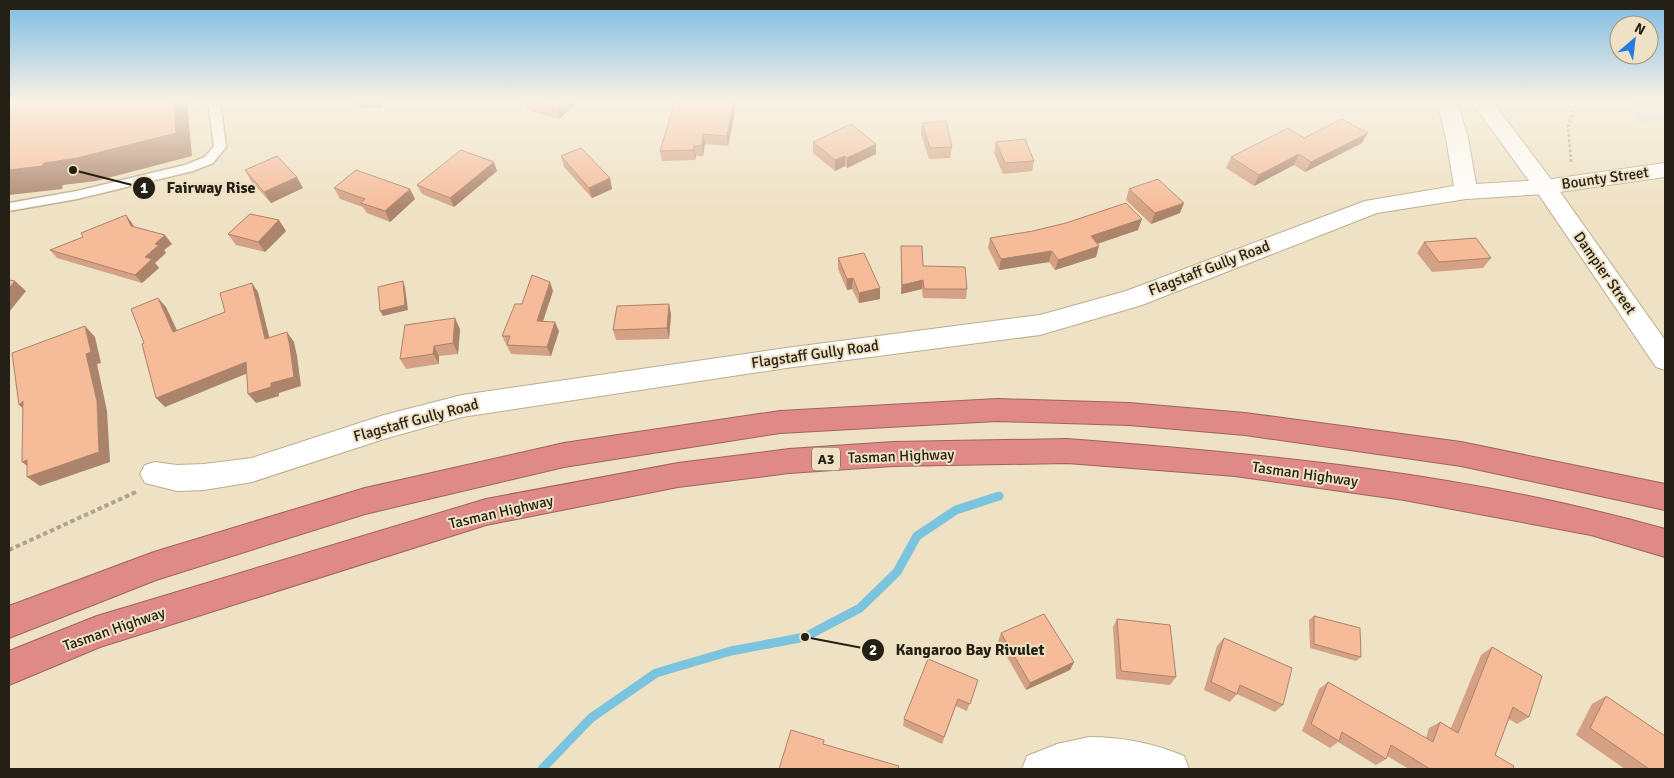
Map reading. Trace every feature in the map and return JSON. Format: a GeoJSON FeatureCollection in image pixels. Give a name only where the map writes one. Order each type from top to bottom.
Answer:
{"type":"FeatureCollection","features":[{"type":"Feature","properties":{"kind":"highway"},"geometry":{"type":"LineString","coordinates":[[9,622],[154,566],[365,501],[564,455],[780,422],[997,410],[1129,414],[1245,424],[1461,454],[1665,497]]}},
{"type":"Feature","properties":{"kind":"highway","name":"Tasman Highway"},"geometry":{"type":"LineString","coordinates":[[9,668],[97,632],[486,512],[678,475],[790,461],[893,454],[1067,451],[1235,464],[1404,487],[1591,522],[1665,543]]}},
{"type":"Feature","properties":{"kind":"street"},"geometry":{"type":"LineString","coordinates":[[1457,137],[1466,192]]}},
{"type":"Feature","properties":{"kind":"street"},"geometry":{"type":"LineString","coordinates":[[1508,137],[1545,187]]}},
{"type":"Feature","properties":{"kind":"street","name":"Bounty Street"},"geometry":{"type":"LineString","coordinates":[[1545,187],[1665,170]]}},
{"type":"Feature","properties":{"kind":"street","name":"Flagstaff Gully Road"},"geometry":{"type":"LineString","coordinates":[[155,474],[177,478],[204,477],[252,470],[384,427],[462,406],[509,398],[786,358],[1040,326],[1133,298],[1353,212],[1388,203],[1466,192],[1545,187]]}},
{"type":"Feature","properties":{"kind":"street","name":"Dampier Street"},"geometry":{"type":"LineString","coordinates":[[1545,187],[1665,360]]}},
{"type":"Feature","properties":{"kind":"street"},"geometry":{"type":"LineString","coordinates":[[1040,769],[1060,760],[1088,755],[1120,756],[1171,769]]}},
{"type":"Feature","properties":{"kind":"lane"},"geometry":{"type":"LineString","coordinates":[[9,207],[108,188],[189,168],[209,160],[220,147],[219,137]]}},
{"type":"Feature","properties":{"kind":"path"},"geometry":{"type":"LineString","coordinates":[[1569,137],[1571,168]]}},
{"type":"Feature","properties":{"kind":"path"},"geometry":{"type":"LineString","coordinates":[[9,550],[146,487],[155,474]]}},
{"type":"Feature","properties":{"kind":"building"},"geometry":{"type":"Polygon","coordinates":[[[9,137],[159,137],[77,158],[44,163],[42,166],[9,170],[9,137]]]}},
{"type":"Feature","properties":{"kind":"building"},"geometry":{"type":"Polygon","coordinates":[[[664,137],[703,137],[702,146],[694,146],[694,150],[660,151],[664,137]]]}},
{"type":"Feature","properties":{"kind":"building"},"geometry":{"type":"Polygon","coordinates":[[[823,137],[868,137],[876,144],[847,158],[845,156],[835,160],[813,142],[823,137]]]}},
{"type":"Feature","properties":{"kind":"building"},"geometry":{"type":"Polygon","coordinates":[[[927,137],[950,137],[952,147],[930,148],[927,137]]]}},
{"type":"Feature","properties":{"kind":"building"},"geometry":{"type":"Polygon","coordinates":[[[1270,137],[1360,137],[1311,162],[1299,154],[1259,175],[1231,157],[1270,137]]]}},
{"type":"Feature","properties":{"kind":"building"},"geometry":{"type":"Polygon","coordinates":[[[1025,139],[1034,161],[1005,163],[996,142],[1025,139]]]}},
{"type":"Feature","properties":{"kind":"building"},"geometry":{"type":"Polygon","coordinates":[[[581,148],[610,178],[589,188],[561,156],[581,148]]]}},
{"type":"Feature","properties":{"kind":"building"},"geometry":{"type":"Polygon","coordinates":[[[461,150],[494,162],[450,198],[417,185],[461,150]]]}},
{"type":"Feature","properties":{"kind":"building"},"geometry":{"type":"Polygon","coordinates":[[[277,156],[297,177],[264,192],[245,170],[277,156]]]}},
{"type":"Feature","properties":{"kind":"building"},"geometry":{"type":"Polygon","coordinates":[[[356,170],[410,189],[385,211],[361,203],[365,199],[334,188],[356,170]]]}},
{"type":"Feature","properties":{"kind":"building"},"geometry":{"type":"Polygon","coordinates":[[[1158,179],[1184,203],[1155,213],[1129,189],[1158,179]]]}},
{"type":"Feature","properties":{"kind":"building"},"geometry":{"type":"Polygon","coordinates":[[[1126,203],[1142,219],[1091,236],[1099,246],[1058,260],[1052,251],[1001,259],[990,238],[1066,223],[1126,203]]]}},
{"type":"Feature","properties":{"kind":"building"},"geometry":{"type":"Polygon","coordinates":[[[250,214],[279,220],[258,242],[228,234],[250,214]]]}},
{"type":"Feature","properties":{"kind":"building"},"geometry":{"type":"Polygon","coordinates":[[[126,215],[131,226],[165,235],[155,244],[159,245],[145,257],[152,259],[135,275],[50,250],[83,237],[81,233],[126,215]]]}},
{"type":"Feature","properties":{"kind":"building"},"geometry":{"type":"Polygon","coordinates":[[[1476,238],[1491,258],[1439,262],[1424,242],[1476,238]]]}},
{"type":"Feature","properties":{"kind":"building"},"geometry":{"type":"Polygon","coordinates":[[[901,246],[922,246],[923,266],[965,267],[967,289],[924,289],[923,280],[902,285],[901,246]]]}},
{"type":"Feature","properties":{"kind":"building"},"geometry":{"type":"Polygon","coordinates":[[[864,253],[880,288],[859,293],[853,278],[847,279],[838,258],[864,253]]]}},
{"type":"Feature","properties":{"kind":"building"},"geometry":{"type":"Polygon","coordinates":[[[532,275],[550,282],[537,321],[555,322],[547,347],[507,345],[510,336],[502,336],[515,304],[522,304],[532,275]]]}},
{"type":"Feature","properties":{"kind":"building"},"geometry":{"type":"Polygon","coordinates":[[[9,280],[15,281],[9,288],[9,280]]]}},
{"type":"Feature","properties":{"kind":"building"},"geometry":{"type":"Polygon","coordinates":[[[403,281],[405,305],[380,311],[378,287],[403,281]]]}},
{"type":"Feature","properties":{"kind":"building"},"geometry":{"type":"Polygon","coordinates":[[[252,283],[265,339],[287,332],[294,377],[271,383],[271,387],[248,394],[246,362],[156,398],[142,344],[144,343],[131,309],[158,298],[173,332],[225,312],[220,293],[252,283]]]}},
{"type":"Feature","properties":{"kind":"building"},"geometry":{"type":"Polygon","coordinates":[[[669,304],[667,328],[613,330],[617,306],[669,304]]]}},
{"type":"Feature","properties":{"kind":"building"},"geometry":{"type":"Polygon","coordinates":[[[455,318],[453,343],[434,346],[433,354],[400,359],[405,325],[455,318]]]}},
{"type":"Feature","properties":{"kind":"building"},"geometry":{"type":"Polygon","coordinates":[[[85,326],[91,352],[86,354],[97,401],[99,452],[27,477],[27,460],[22,462],[23,401],[19,405],[12,353],[85,326]]]}},
{"type":"Feature","properties":{"kind":"building"},"geometry":{"type":"Polygon","coordinates":[[[1044,614],[1074,662],[1030,683],[1001,633],[1044,614]]]}},
{"type":"Feature","properties":{"kind":"building"},"geometry":{"type":"Polygon","coordinates":[[[1314,616],[1360,628],[1361,657],[1314,644],[1314,616]]]}},
{"type":"Feature","properties":{"kind":"building"},"geometry":{"type":"Polygon","coordinates":[[[1117,619],[1170,625],[1176,677],[1121,671],[1117,619]]]}},
{"type":"Feature","properties":{"kind":"building"},"geometry":{"type":"Polygon","coordinates":[[[1224,638],[1292,668],[1283,705],[1240,685],[1237,694],[1211,682],[1224,638]]]}},
{"type":"Feature","properties":{"kind":"building"},"geometry":{"type":"Polygon","coordinates":[[[1492,647],[1542,676],[1529,717],[1513,707],[1495,755],[1514,766],[1513,769],[1430,769],[1391,745],[1386,759],[1342,732],[1339,741],[1311,724],[1328,682],[1433,742],[1440,722],[1458,733],[1492,647]]]}},
{"type":"Feature","properties":{"kind":"building"},"geometry":{"type":"Polygon","coordinates":[[[928,659],[978,680],[970,704],[958,699],[944,737],[904,719],[928,659]]]}},
{"type":"Feature","properties":{"kind":"building"},"geometry":{"type":"Polygon","coordinates":[[[1606,696],[1665,736],[1665,769],[1649,769],[1590,728],[1606,696]]]}},
{"type":"Feature","properties":{"kind":"building"},"geometry":{"type":"Polygon","coordinates":[[[791,730],[824,740],[823,744],[899,766],[898,769],[779,769],[791,730]]]}},
{"type":"Feature","properties":{"kind":"waterway"},"geometry":{"type":"LineString","coordinates":[[542,769],[591,718],[656,673],[731,651],[805,637],[860,608],[897,572],[917,536],[956,510],[999,496]]}},
{"type":"Feature","properties":{"kind":"place","name":"Fairway Rise"},"geometry":{"type":"Point","coordinates":[73,170]}},
{"type":"Feature","properties":{"kind":"place","name":"Kangaroo Bay Rivulet"},"geometry":{"type":"Point","coordinates":[805,637]}}]}
